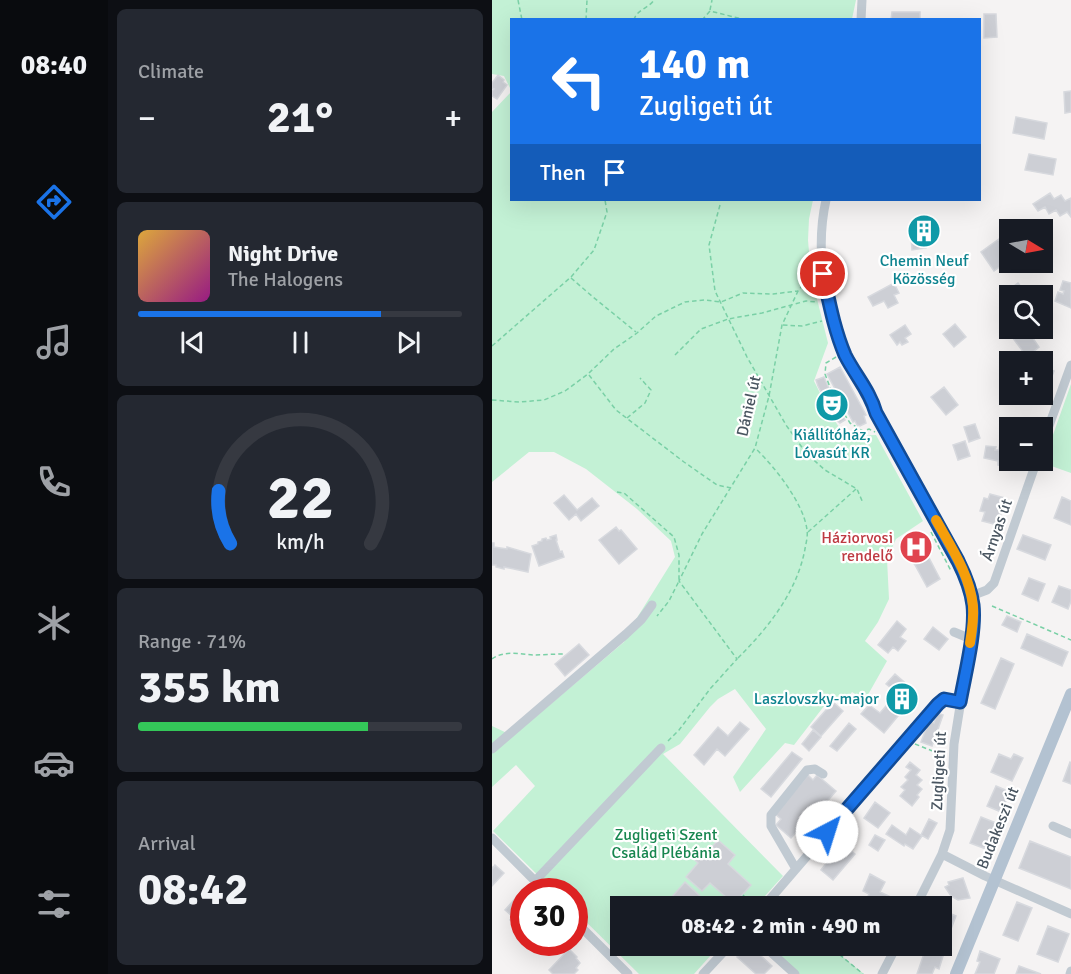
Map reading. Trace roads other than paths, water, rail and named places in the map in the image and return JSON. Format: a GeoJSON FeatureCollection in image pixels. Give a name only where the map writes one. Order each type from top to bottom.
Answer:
{"type":"FeatureCollection","features":[{"type":"Feature","properties":{"kind":"main road","name":"Budakeszi út"},"geometry":{"type":"LineString","coordinates":[[956,974],[1071,694]]}},
{"type":"Feature","properties":{"kind":"street"},"geometry":{"type":"LineString","coordinates":[[861,18],[862,0]]}},
{"type":"Feature","properties":{"kind":"street","name":"Zugligeti út"},"geometry":{"type":"LineString","coordinates":[[826,201],[821,227],[823,274],[833,319],[846,356],[870,396],[876,413],[958,561],[971,596],[974,619],[952,756],[950,830],[942,854],[921,896]]}},
{"type":"Feature","properties":{"kind":"street"},"geometry":{"type":"LineString","coordinates":[[1052,417],[1071,365]]}},
{"type":"Feature","properties":{"kind":"street","name":"Árnyas út"},"geometry":{"type":"LineString","coordinates":[[971,596],[987,590],[994,583],[1033,471]]}},
{"type":"Feature","properties":{"kind":"street"},"geometry":{"type":"LineString","coordinates":[[492,749],[626,634],[641,620],[652,605]]}},
{"type":"Feature","properties":{"kind":"street"},"geometry":{"type":"LineString","coordinates":[[954,632],[971,639]]}},
{"type":"Feature","properties":{"kind":"street"},"geometry":{"type":"LineString","coordinates":[[773,896],[905,741],[944,699],[960,702]]}},
{"type":"Feature","properties":{"kind":"street"},"geometry":{"type":"LineString","coordinates":[[538,878],[661,748]]}},
{"type":"Feature","properties":{"kind":"street"},"geometry":{"type":"LineString","coordinates":[[796,869],[771,826],[771,815],[804,772],[812,769],[823,774]]}},
{"type":"Feature","properties":{"kind":"street"},"geometry":{"type":"LineString","coordinates":[[1053,826],[1071,834]]}},
{"type":"Feature","properties":{"kind":"street"},"geometry":{"type":"LineString","coordinates":[[492,838],[532,878]]}},
{"type":"Feature","properties":{"kind":"street"},"geometry":{"type":"LineString","coordinates":[[942,854],[1071,914]]}},
{"type":"Feature","properties":{"kind":"street"},"geometry":{"type":"LineString","coordinates":[[588,934],[628,974]]}},
{"type":"Feature","properties":{"kind":"street"},"geometry":{"type":"LineString","coordinates":[[703,974],[720,956]]}},
{"type":"Feature","properties":{"kind":"street"},"geometry":{"type":"LineString","coordinates":[[775,956],[795,974]]}},
{"type":"Feature","properties":{"kind":"street"},"geometry":{"type":"LineString","coordinates":[[882,974],[891,956]]}},
{"type":"Feature","properties":{"kind":"place","name":"Chemin Neuf Közösség"},"geometry":{"type":"Point","coordinates":[924,231]}},
{"type":"Feature","properties":{"kind":"place","name":"Kiállítóház, Lóvasút KR"},"geometry":{"type":"Point","coordinates":[832,405]}},
{"type":"Feature","properties":{"kind":"place","name":"Háziorvosi rendelő"},"geometry":{"type":"Point","coordinates":[916,547]}},
{"type":"Feature","properties":{"kind":"place","name":"Laszlovszky-major"},"geometry":{"type":"Point","coordinates":[902,699]}},
{"type":"Feature","properties":{"kind":"park label","name":"Zugligeti Szent Család Plébánia"},"geometry":{"type":"Point","coordinates":[666,844]}}]}
